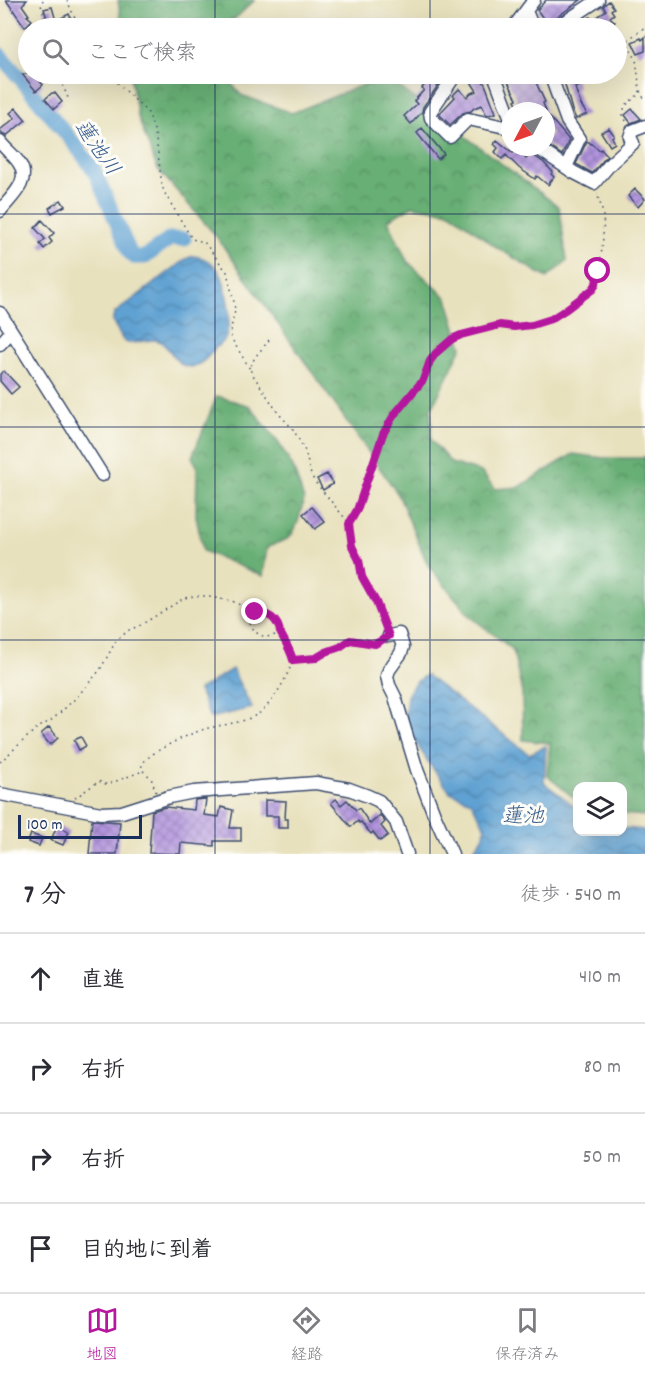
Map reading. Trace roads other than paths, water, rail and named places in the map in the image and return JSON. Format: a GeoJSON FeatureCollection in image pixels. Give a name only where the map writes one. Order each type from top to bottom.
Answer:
{"type":"FeatureCollection","features":[{"type":"Feature","properties":{"kind":"street"},"geometry":{"type":"LineString","coordinates":[[521,18],[534,0]]}},
{"type":"Feature","properties":{"kind":"street"},"geometry":{"type":"LineString","coordinates":[[570,18],[593,1]]}},
{"type":"Feature","properties":{"kind":"street"},"geometry":{"type":"LineString","coordinates":[[526,11],[529,18]]}},
{"type":"Feature","properties":{"kind":"street"},"geometry":{"type":"LineString","coordinates":[[449,84],[430,112],[431,118],[450,138],[468,119],[501,126]]}},
{"type":"Feature","properties":{"kind":"street"},"geometry":{"type":"LineString","coordinates":[[498,84],[505,102]]}},
{"type":"Feature","properties":{"kind":"street"},"geometry":{"type":"LineString","coordinates":[[554,84],[567,121],[579,139],[566,167]]}},
{"type":"Feature","properties":{"kind":"street"},"geometry":{"type":"LineString","coordinates":[[550,156],[594,183],[633,143],[630,137],[632,132],[645,126]]}},
{"type":"Feature","properties":{"kind":"street"},"geometry":{"type":"LineString","coordinates":[[0,142],[20,163],[23,172],[22,183],[0,211]]}},
{"type":"Feature","properties":{"kind":"street"},"geometry":{"type":"LineString","coordinates":[[0,313],[102,475]]}},
{"type":"Feature","properties":{"kind":"street"},"geometry":{"type":"LineString","coordinates":[[0,344],[11,332]]}},
{"type":"Feature","properties":{"kind":"street"},"geometry":{"type":"LineString","coordinates":[[389,636],[399,634],[403,647],[389,669],[387,676],[389,685],[417,770],[452,854]]}},
{"type":"Feature","properties":{"kind":"street"},"geometry":{"type":"LineString","coordinates":[[0,794],[101,813],[122,812],[194,792],[316,783],[349,789],[380,801],[396,822],[407,854]]}},
{"type":"Feature","properties":{"kind":"water"},"geometry":{"type":"Polygon","coordinates":[[[193,256],[211,262],[219,271],[224,283],[229,313],[224,340],[202,362],[190,367],[181,364],[159,341],[127,343],[121,337],[113,320],[115,313],[193,256]]]}},
{"type":"Feature","properties":{"kind":"water"},"geometry":{"type":"Polygon","coordinates":[[[232,669],[252,708],[210,718],[199,690],[232,669]]]}},
{"type":"Feature","properties":{"kind":"water","name":"蓮池"},"geometry":{"type":"Polygon","coordinates":[[[426,675],[529,754],[546,746],[544,783],[573,805],[573,836],[627,836],[627,828],[645,830],[645,844],[642,849],[645,854],[470,854],[484,836],[485,827],[471,801],[450,792],[409,732],[405,715],[407,696],[415,683],[426,675]]]}},
{"type":"Feature","properties":{"kind":"waterway","name":"蓮池川"},"geometry":{"type":"LineString","coordinates":[[0,55],[18,76]]}},
{"type":"Feature","properties":{"kind":"waterway","name":"蓮池川"},"geometry":{"type":"LineString","coordinates":[[25,84],[94,170],[130,253],[134,257],[145,257],[170,239],[184,239]]}}]}
